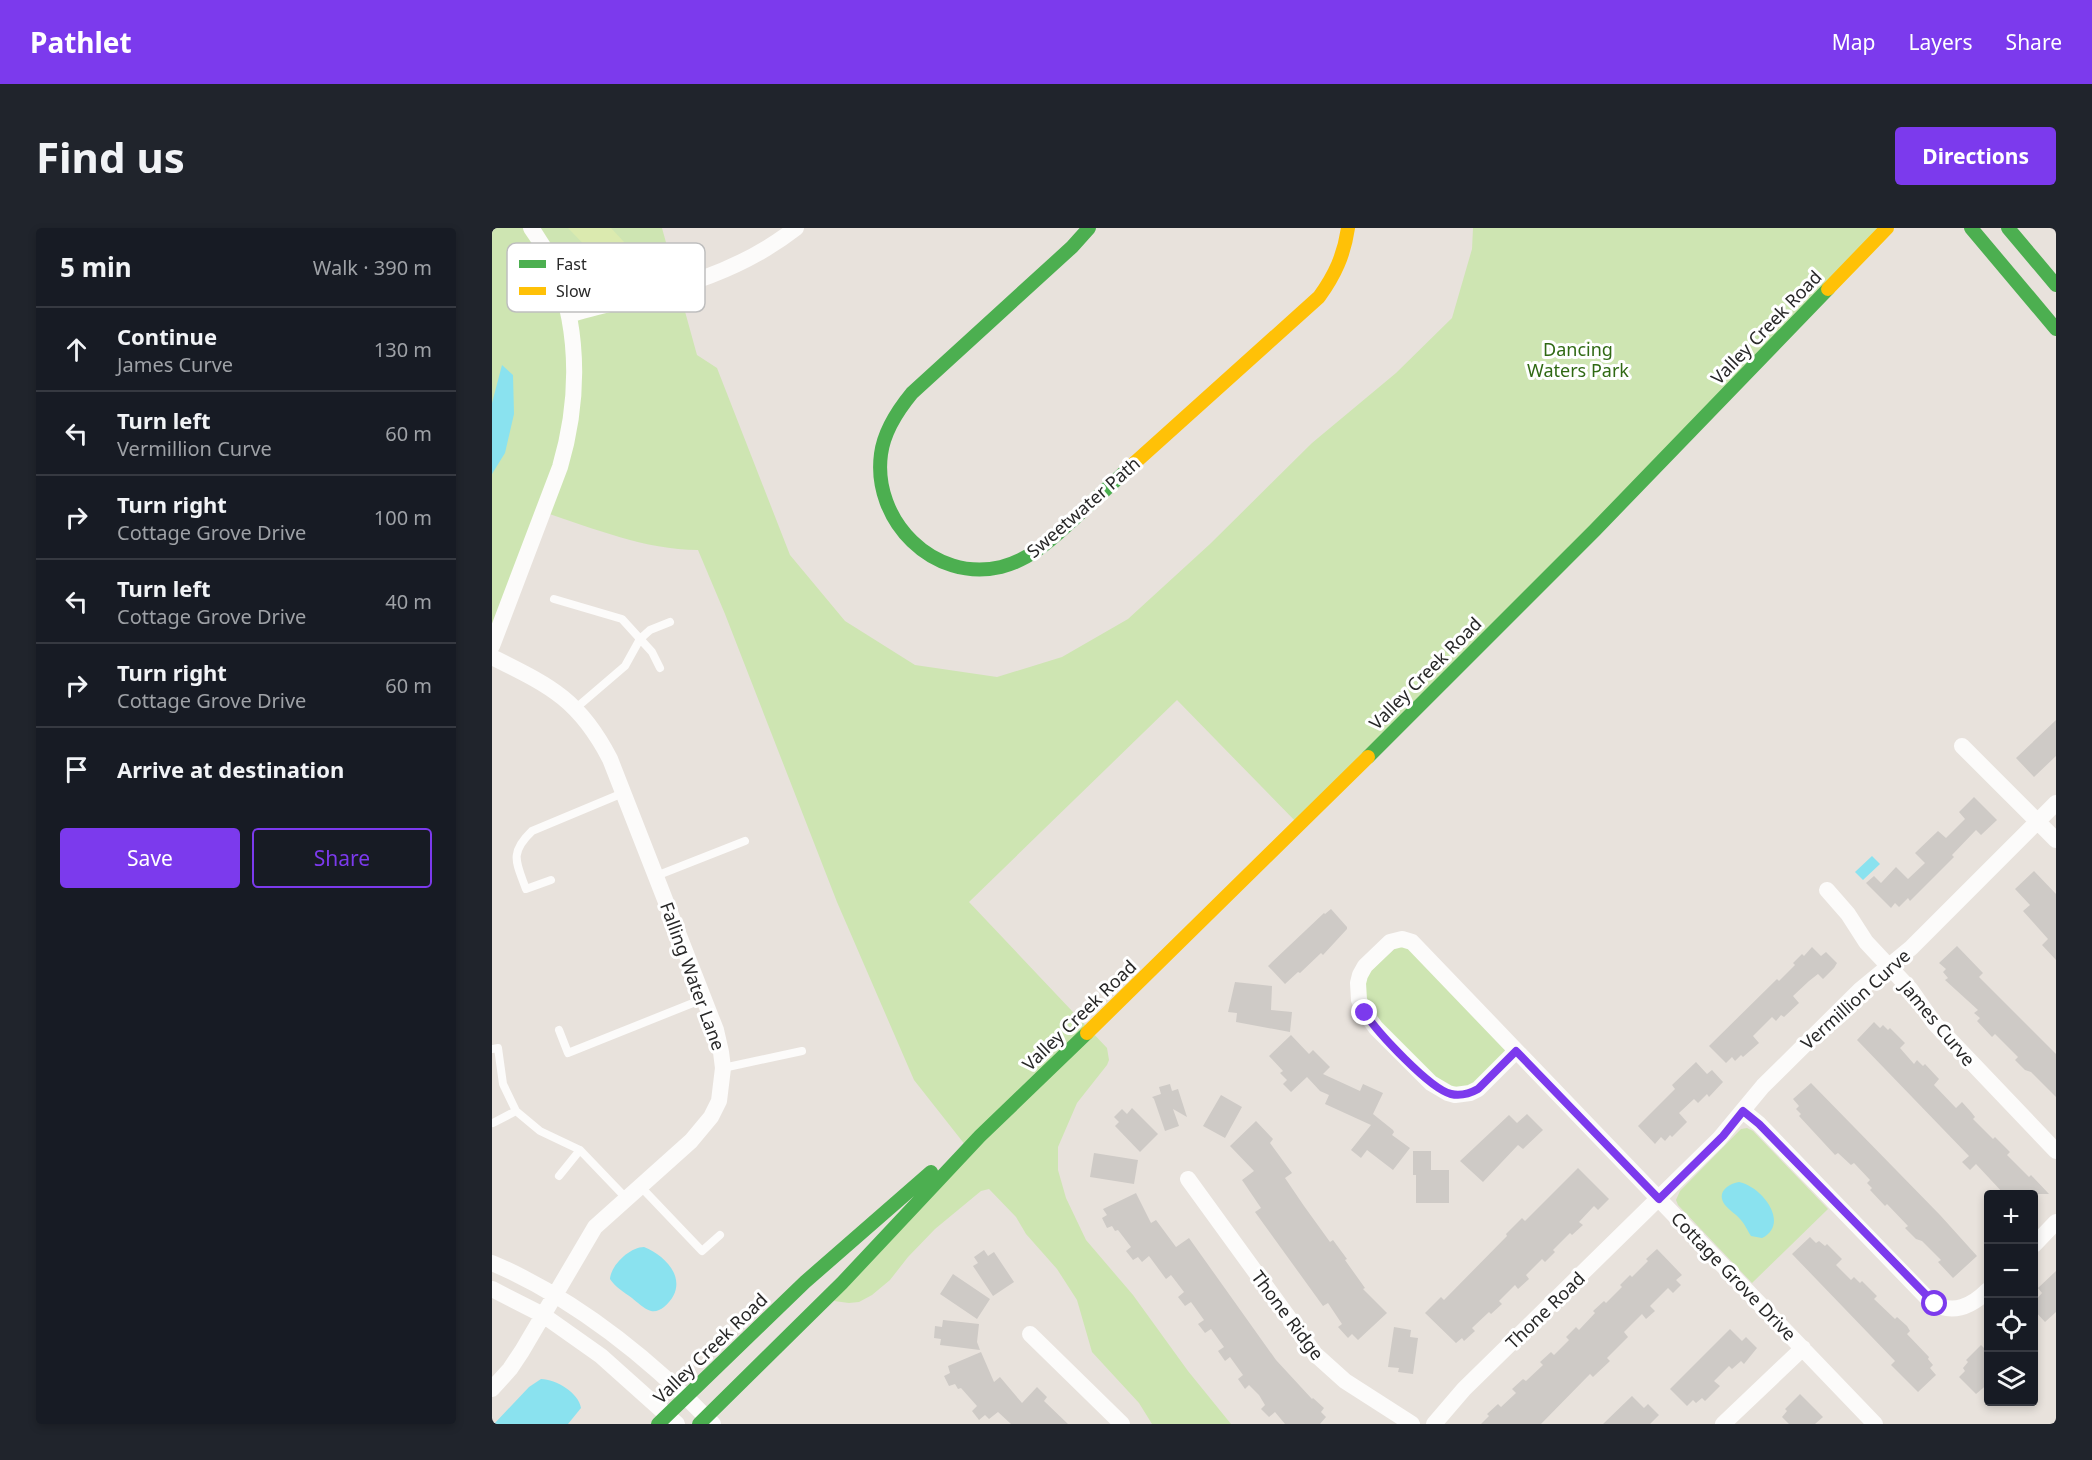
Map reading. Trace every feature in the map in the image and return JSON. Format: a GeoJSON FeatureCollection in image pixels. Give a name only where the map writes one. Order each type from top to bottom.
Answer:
{"type":"FeatureCollection","features":[{"type":"Feature","properties":{"kind":"main road","name":"Sweetwater Path"},"geometry":{"type":"LineString","coordinates":[[1089,228],[1072,247],[912,393],[897,411],[881,452],[884,499],[894,522],[909,541],[932,557],[956,566],[979,570],[1020,561],[1039,550],[1319,297],[1334,276],[1346,249],[1348,228]]}},
{"type":"Feature","properties":{"kind":"main road","name":"Valley Creek Road"},"geometry":{"type":"LineString","coordinates":[[706,1422],[926,1195],[980,1136],[1282,842],[1544,581],[1887,228]]}},
{"type":"Feature","properties":{"kind":"main road"},"geometry":{"type":"LineString","coordinates":[[1971,228],[2056,329]]}},
{"type":"Feature","properties":{"kind":"main road"},"geometry":{"type":"LineString","coordinates":[[2008,228],[2056,285]]}},
{"type":"Feature","properties":{"kind":"main road","name":"Valley Creek Road"},"geometry":{"type":"LineString","coordinates":[[667,1421],[686,1397],[847,1244],[924,1178],[980,1136]]}},
{"type":"Feature","properties":{"kind":"street"},"geometry":{"type":"LineString","coordinates":[[531,228],[540,243]]}},
{"type":"Feature","properties":{"kind":"street"},"geometry":{"type":"LineString","coordinates":[[705,277],[758,251],[796,228]]}},
{"type":"Feature","properties":{"kind":"street"},"geometry":{"type":"LineString","coordinates":[[492,646],[560,467],[567,442],[571,415],[574,354],[568,312]]}},
{"type":"Feature","properties":{"kind":"street"},"geometry":{"type":"LineString","coordinates":[[569,315],[581,312]]}},
{"type":"Feature","properties":{"kind":"street","name":"Falling Water Lane"},"geometry":{"type":"LineString","coordinates":[[492,657],[539,680],[560,694],[576,708],[600,738],[716,1030],[723,1068],[719,1101],[711,1118],[691,1141],[595,1227],[510,1369],[492,1389]]}},
{"type":"Feature","properties":{"kind":"street"},"geometry":{"type":"LineString","coordinates":[[1962,746],[2056,840]]}},
{"type":"Feature","properties":{"kind":"street","name":"Vermillion Curve"},"geometry":{"type":"LineString","coordinates":[[1659,1199],[1723,1136],[1767,1082],[1860,990],[1911,948],[2056,803]]}},
{"type":"Feature","properties":{"kind":"street","name":"James Curve"},"geometry":{"type":"LineString","coordinates":[[1827,890],[1847,911],[1866,942],[1909,987],[1939,1029],[2056,1151]]}},
{"type":"Feature","properties":{"kind":"street","name":"Cottage Grove Drive"},"geometry":{"type":"LineString","coordinates":[[1516,1051],[1478,1089],[1462,1095],[1448,1094],[1431,1083],[1370,1021],[1359,1000],[1358,983],[1363,970],[1390,942],[1398,939],[1409,940],[1803,1348],[1875,1424]]}},
{"type":"Feature","properties":{"kind":"street"},"geometry":{"type":"LineString","coordinates":[[1743,1111],[1759,1124],[1932,1303],[1946,1308],[1959,1309],[1972,1304],[1984,1294]]}},
{"type":"Feature","properties":{"kind":"street","name":"Thone Ridge"},"geometry":{"type":"LineString","coordinates":[[1188,1179],[1315,1354],[1345,1382],[1412,1424]]}},
{"type":"Feature","properties":{"kind":"street","name":"Thone Road"},"geometry":{"type":"LineString","coordinates":[[1434,1424],[1464,1389],[1659,1199]]}},
{"type":"Feature","properties":{"kind":"street"},"geometry":{"type":"LineString","coordinates":[[2035,1244],[2056,1222]]}},
{"type":"Feature","properties":{"kind":"street"},"geometry":{"type":"LineString","coordinates":[[492,1263],[555,1294],[620,1340],[686,1397],[706,1422]]}},
{"type":"Feature","properties":{"kind":"street"},"geometry":{"type":"LineString","coordinates":[[492,1289],[543,1315],[601,1356],[667,1421]]}},
{"type":"Feature","properties":{"kind":"street"},"geometry":{"type":"LineString","coordinates":[[1030,1334],[1122,1424]]}},
{"type":"Feature","properties":{"kind":"street"},"geometry":{"type":"LineString","coordinates":[[1723,1424],[1803,1348]]}},
{"type":"Feature","properties":{"kind":"lane"},"geometry":{"type":"LineString","coordinates":[[554,598],[622,619],[652,652],[660,668]]}},
{"type":"Feature","properties":{"kind":"lane"},"geometry":{"type":"LineString","coordinates":[[576,708],[625,666],[640,639],[650,630],[670,622]]}},
{"type":"Feature","properties":{"kind":"lane"},"geometry":{"type":"LineString","coordinates":[[551,880],[526,889],[516,860],[523,840],[532,831],[623,793]]}},
{"type":"Feature","properties":{"kind":"lane"},"geometry":{"type":"LineString","coordinates":[[656,876],[745,841]]}},
{"type":"Feature","properties":{"kind":"lane"},"geometry":{"type":"LineString","coordinates":[[559,1030],[568,1053],[703,999]]}},
{"type":"Feature","properties":{"kind":"lane"},"geometry":{"type":"LineString","coordinates":[[492,1049],[498,1048],[504,1084],[516,1111],[540,1131],[580,1150],[626,1198]]}},
{"type":"Feature","properties":{"kind":"lane"},"geometry":{"type":"LineString","coordinates":[[723,1068],[802,1052]]}},
{"type":"Feature","properties":{"kind":"lane"},"geometry":{"type":"LineString","coordinates":[[493,1123],[516,1111]]}},
{"type":"Feature","properties":{"kind":"lane"},"geometry":{"type":"LineString","coordinates":[[559,1176],[580,1150]]}},
{"type":"Feature","properties":{"kind":"lane"},"geometry":{"type":"LineString","coordinates":[[640,1186],[702,1251],[720,1235]]}},
{"type":"Feature","properties":{"kind":"green space","name":"Dancing Waters Park"},"geometry":{"type":"Polygon","coordinates":[[[492,228],[662,228],[666,243],[507,243],[507,312],[685,312],[697,355],[717,368],[790,555],[845,621],[915,665],[997,677],[1062,657],[1128,619],[1210,544],[1312,443],[1396,373],[1452,318],[1472,249],[1473,228],[1887,228],[1299,825],[1177,700],[969,902],[1107,1048],[1109,1060],[1107,1065],[1077,1103],[1058,1147],[1058,1170],[1066,1198],[1086,1240],[1133,1295],[1188,1371],[1231,1424],[1152,1424],[1139,1403],[1092,1352],[1077,1300],[1057,1269],[1026,1234],[1016,1217],[989,1189],[981,1191],[935,1229],[890,1280],[872,1295],[859,1302],[834,1301],[966,1146],[914,1080],[837,902],[698,550],[639,542],[543,512],[492,646],[492,228]]]}},
{"type":"Feature","properties":{"kind":"green space"},"geometry":{"type":"Polygon","coordinates":[[[568,228],[611,228],[624,242],[623,243],[583,243],[568,228]]]}},
{"type":"Feature","properties":{"kind":"green space"},"geometry":{"type":"Polygon","coordinates":[[[1405,939],[1516,1051],[1478,1089],[1455,1095],[1370,1021],[1358,983],[1405,939]]]}},
{"type":"Feature","properties":{"kind":"green space"},"geometry":{"type":"Polygon","coordinates":[[[1747,1128],[1753,1131],[1828,1209],[1752,1283],[1678,1205],[1676,1200],[1680,1191],[1741,1129],[1747,1128]]]}},
{"type":"Feature","properties":{"kind":"water"},"geometry":{"type":"Polygon","coordinates":[[[502,365],[513,375],[514,414],[505,453],[492,474],[492,403],[502,365]]]}},
{"type":"Feature","properties":{"kind":"water"},"geometry":{"type":"Polygon","coordinates":[[[1872,856],[1880,864],[1863,880],[1855,872],[1872,856]]]}},
{"type":"Feature","properties":{"kind":"water"},"geometry":{"type":"Polygon","coordinates":[[[1739,1182],[1756,1190],[1770,1206],[1774,1223],[1770,1231],[1762,1238],[1751,1236],[1742,1221],[1723,1201],[1724,1190],[1739,1182]]]}},
{"type":"Feature","properties":{"kind":"water"},"geometry":{"type":"Polygon","coordinates":[[[644,1247],[668,1264],[676,1281],[676,1289],[672,1298],[664,1307],[656,1311],[643,1307],[610,1279],[614,1268],[627,1253],[644,1247]]]}},
{"type":"Feature","properties":{"kind":"water"},"geometry":{"type":"Polygon","coordinates":[[[541,1379],[553,1381],[566,1388],[579,1402],[581,1408],[568,1424],[494,1424],[529,1387],[541,1379]]]}},
{"type":"Feature","properties":{"kind":"building"},"geometry":{"type":"Polygon","coordinates":[[[2056,720],[2056,756],[2034,777],[2016,758],[2056,720]]]}},
{"type":"Feature","properties":{"kind":"building"},"geometry":{"type":"Polygon","coordinates":[[[1974,797],[1997,820],[1981,835],[1976,830],[1952,855],[1954,857],[1910,901],[1908,898],[1899,907],[1895,903],[1891,908],[1866,883],[1874,876],[1881,883],[1896,867],[1908,879],[1925,863],[1915,853],[1938,831],[1946,838],[1965,819],[1959,812],[1974,797]]]}},
{"type":"Feature","properties":{"kind":"building"},"geometry":{"type":"Polygon","coordinates":[[[2034,871],[2056,894],[2056,960],[2042,945],[2048,939],[2023,911],[2030,905],[2015,889],[2034,871]]]}},
{"type":"Feature","properties":{"kind":"building"},"geometry":{"type":"Polygon","coordinates":[[[1331,909],[1347,929],[1323,955],[1321,953],[1285,984],[1268,966],[1331,909]]]}},
{"type":"Feature","properties":{"kind":"building"},"geometry":{"type":"Polygon","coordinates":[[[1957,946],[1983,973],[1979,977],[2056,1054],[2056,1097],[2031,1072],[2025,1070],[2015,1060],[2018,1057],[1995,1034],[1992,1037],[1977,1021],[1980,1018],[1974,1013],[1978,1010],[1945,980],[1948,978],[1943,972],[1946,969],[1939,963],[1957,946]]]}},
{"type":"Feature","properties":{"kind":"building"},"geometry":{"type":"Polygon","coordinates":[[[1812,947],[1821,956],[1826,952],[1837,963],[1834,968],[1823,979],[1818,974],[1809,981],[1793,996],[1799,1003],[1784,1017],[1781,1015],[1776,1021],[1772,1017],[1753,1036],[1759,1043],[1743,1057],[1741,1055],[1735,1061],[1732,1057],[1726,1063],[1709,1046],[1777,979],[1779,981],[1795,965],[1793,963],[1802,954],[1804,956],[1812,947]]]}},
{"type":"Feature","properties":{"kind":"building"},"geometry":{"type":"Polygon","coordinates":[[[1235,982],[1272,986],[1271,1010],[1292,1012],[1290,1032],[1236,1022],[1237,1013],[1228,1012],[1235,982]]]}},
{"type":"Feature","properties":{"kind":"building"},"geometry":{"type":"Polygon","coordinates":[[[1874,1022],[1880,1028],[1883,1025],[1888,1030],[1890,1028],[1905,1043],[1900,1048],[1914,1064],[1917,1060],[1923,1066],[1925,1064],[1939,1079],[1934,1085],[1956,1108],[1962,1102],[1975,1117],[1973,1119],[2010,1152],[2007,1155],[2049,1194],[2038,1194],[2038,1190],[2000,1190],[1976,1164],[1970,1170],[1962,1162],[1969,1156],[1857,1040],[1874,1022]]]}},
{"type":"Feature","properties":{"kind":"building"},"geometry":{"type":"Polygon","coordinates":[[[1291,1035],[1309,1054],[1313,1050],[1330,1067],[1323,1074],[1360,1091],[1363,1084],[1383,1093],[1373,1114],[1393,1130],[1392,1135],[1410,1148],[1393,1170],[1367,1150],[1361,1158],[1351,1150],[1371,1125],[1325,1104],[1329,1095],[1320,1091],[1307,1077],[1291,1092],[1283,1084],[1287,1080],[1280,1073],[1283,1071],[1269,1056],[1291,1035]]]}},
{"type":"Feature","properties":{"kind":"building"},"geometry":{"type":"Polygon","coordinates":[[[1696,1062],[1707,1074],[1712,1070],[1723,1082],[1709,1097],[1707,1094],[1698,1103],[1694,1099],[1679,1113],[1687,1122],[1672,1137],[1670,1135],[1665,1141],[1661,1137],[1655,1144],[1638,1126],[1675,1089],[1672,1085],[1696,1062]]]}},
{"type":"Feature","properties":{"kind":"building"},"geometry":{"type":"Polygon","coordinates":[[[1811,1083],[1977,1256],[1953,1278],[1938,1262],[1941,1260],[1922,1241],[1916,1239],[1905,1228],[1908,1226],[1870,1190],[1872,1188],[1867,1183],[1870,1180],[1854,1163],[1851,1165],[1838,1153],[1835,1155],[1799,1116],[1801,1114],[1796,1109],[1799,1106],[1793,1099],[1811,1083]]]}},
{"type":"Feature","properties":{"kind":"building"},"geometry":{"type":"Polygon","coordinates":[[[1170,1084],[1172,1091],[1178,1089],[1187,1117],[1173,1109],[1179,1126],[1165,1131],[1152,1097],[1161,1094],[1159,1087],[1170,1084]]]}},
{"type":"Feature","properties":{"kind":"building"},"geometry":{"type":"Polygon","coordinates":[[[1221,1095],[1242,1107],[1225,1138],[1203,1126],[1221,1095]]]}},
{"type":"Feature","properties":{"kind":"building"},"geometry":{"type":"Polygon","coordinates":[[[1132,1108],[1158,1134],[1140,1152],[1115,1126],[1119,1122],[1114,1117],[1122,1109],[1127,1114],[1132,1108]]]}},
{"type":"Feature","properties":{"kind":"building"},"geometry":{"type":"Polygon","coordinates":[[[1527,1114],[1543,1130],[1523,1149],[1518,1145],[1483,1182],[1460,1161],[1509,1115],[1517,1123],[1527,1114]]]}},
{"type":"Feature","properties":{"kind":"building"},"geometry":{"type":"Polygon","coordinates":[[[1256,1121],[1273,1139],[1270,1143],[1292,1173],[1285,1178],[1304,1206],[1330,1242],[1333,1240],[1347,1259],[1345,1260],[1365,1288],[1363,1289],[1387,1313],[1358,1340],[1352,1334],[1348,1338],[1338,1327],[1342,1324],[1328,1303],[1323,1306],[1255,1212],[1261,1208],[1242,1180],[1254,1171],[1230,1146],[1256,1121]]]}},
{"type":"Feature","properties":{"kind":"building"},"geometry":{"type":"Polygon","coordinates":[[[1413,1151],[1431,1151],[1431,1170],[1449,1170],[1449,1203],[1416,1203],[1413,1151]]]}},
{"type":"Feature","properties":{"kind":"building"},"geometry":{"type":"Polygon","coordinates":[[[1094,1153],[1138,1160],[1134,1184],[1090,1177],[1094,1153]]]}},
{"type":"Feature","properties":{"kind":"building"},"geometry":{"type":"Polygon","coordinates":[[[1578,1168],[1609,1199],[1598,1210],[1594,1206],[1579,1222],[1583,1225],[1572,1235],[1570,1233],[1545,1262],[1542,1259],[1526,1275],[1529,1279],[1518,1289],[1515,1285],[1499,1301],[1502,1304],[1491,1314],[1489,1312],[1472,1328],[1475,1331],[1464,1341],[1462,1338],[1456,1343],[1425,1313],[1441,1297],[1444,1300],[1522,1218],[1525,1221],[1578,1168]]]}},
{"type":"Feature","properties":{"kind":"building"},"geometry":{"type":"Polygon","coordinates":[[[1136,1193],[1151,1223],[1156,1220],[1176,1247],[1189,1238],[1276,1360],[1312,1399],[1324,1408],[1321,1412],[1326,1417],[1320,1424],[1285,1424],[1275,1412],[1269,1417],[1261,1409],[1265,1405],[1259,1395],[1249,1385],[1245,1389],[1238,1379],[1243,1375],[1230,1357],[1225,1361],[1218,1351],[1224,1347],[1211,1329],[1205,1333],[1198,1324],[1204,1320],[1191,1302],[1185,1306],[1178,1297],[1184,1292],[1171,1275],[1166,1279],[1149,1256],[1142,1262],[1138,1257],[1133,1260],[1126,1251],[1131,1247],[1118,1230],[1115,1231],[1112,1226],[1107,1228],[1102,1218],[1107,1215],[1103,1209],[1136,1193]]]}},
{"type":"Feature","properties":{"kind":"building"},"geometry":{"type":"Polygon","coordinates":[[[1810,1237],[1816,1243],[1819,1241],[1825,1246],[1827,1244],[1842,1259],[1836,1265],[1851,1280],[1854,1277],[1860,1283],[1862,1281],[1877,1296],[1874,1299],[1895,1319],[1897,1317],[1907,1326],[1910,1331],[1907,1334],[1929,1357],[1933,1365],[1930,1368],[1936,1375],[1918,1392],[1891,1365],[1895,1361],[1792,1254],[1810,1237]]]}},
{"type":"Feature","properties":{"kind":"building"},"geometry":{"type":"Polygon","coordinates":[[[1657,1249],[1682,1275],[1676,1280],[1681,1285],[1673,1293],[1668,1288],[1650,1306],[1655,1311],[1646,1319],[1642,1314],[1624,1332],[1628,1337],[1607,1358],[1610,1361],[1593,1377],[1590,1374],[1541,1424],[1481,1424],[1489,1416],[1487,1414],[1498,1404],[1501,1407],[1516,1393],[1512,1389],[1523,1379],[1526,1381],[1543,1365],[1540,1362],[1551,1352],[1554,1355],[1569,1340],[1566,1337],[1576,1327],[1579,1330],[1595,1313],[1593,1311],[1604,1301],[1606,1303],[1622,1287],[1620,1285],[1630,1275],[1632,1277],[1657,1249]]]}},
{"type":"Feature","properties":{"kind":"building"},"geometry":{"type":"Polygon","coordinates":[[[984,1250],[988,1256],[994,1252],[1014,1282],[993,1296],[973,1266],[978,1263],[974,1257],[984,1250]]]}},
{"type":"Feature","properties":{"kind":"building"},"geometry":{"type":"Polygon","coordinates":[[[2056,1271],[2056,1312],[2045,1322],[2038,1314],[2038,1298],[2042,1293],[2038,1288],[2056,1271]]]}},
{"type":"Feature","properties":{"kind":"building"},"geometry":{"type":"Polygon","coordinates":[[[953,1274],[990,1299],[977,1319],[940,1294],[953,1274]]]}},
{"type":"Feature","properties":{"kind":"building"},"geometry":{"type":"Polygon","coordinates":[[[943,1320],[979,1324],[977,1342],[980,1350],[940,1345],[941,1339],[934,1338],[935,1326],[942,1327],[943,1320]]]}},
{"type":"Feature","properties":{"kind":"building"},"geometry":{"type":"Polygon","coordinates":[[[1394,1327],[1411,1330],[1410,1337],[1418,1338],[1413,1374],[1398,1372],[1399,1368],[1388,1367],[1394,1327]]]}},
{"type":"Feature","properties":{"kind":"building"},"geometry":{"type":"Polygon","coordinates":[[[1730,1329],[1742,1341],[1746,1337],[1757,1348],[1744,1364],[1741,1361],[1732,1369],[1729,1366],[1714,1381],[1720,1386],[1705,1401],[1702,1398],[1696,1403],[1693,1400],[1687,1406],[1670,1389],[1730,1329]]]}},
{"type":"Feature","properties":{"kind":"building"},"geometry":{"type":"Polygon","coordinates":[[[1981,1345],[1984,1348],[1984,1387],[1976,1394],[1959,1377],[1965,1371],[1963,1368],[1968,1362],[1966,1360],[1981,1345]]]}},
{"type":"Feature","properties":{"kind":"building"},"geometry":{"type":"Polygon","coordinates":[[[981,1352],[994,1382],[1000,1377],[1022,1403],[1037,1387],[1047,1397],[1044,1401],[1068,1424],[1011,1424],[998,1412],[989,1419],[985,1415],[979,1420],[972,1411],[977,1406],[961,1388],[958,1389],[955,1384],[949,1386],[944,1376],[950,1373],[948,1366],[981,1352]]]}},
{"type":"Feature","properties":{"kind":"building"},"geometry":{"type":"Polygon","coordinates":[[[1800,1394],[1823,1417],[1815,1424],[1789,1424],[1782,1417],[1787,1411],[1785,1409],[1800,1394]]]}},
{"type":"Feature","properties":{"kind":"building"},"geometry":{"type":"Polygon","coordinates":[[[1632,1396],[1644,1408],[1648,1404],[1659,1415],[1650,1424],[1603,1424],[1632,1396]]]}},
{"type":"Feature","properties":{"kind":"traffic: fast"},"geometry":{"type":"LineString","coordinates":[[1089,228],[1072,247],[912,393],[897,414],[885,437],[881,454],[881,478],[886,502],[897,523],[912,541],[931,556],[952,565],[976,569],[1001,567],[1023,559],[1042,547],[1130,467]]}},
{"type":"Feature","properties":{"kind":"traffic: fast"},"geometry":{"type":"LineString","coordinates":[[1971,228],[2056,329]]}},
{"type":"Feature","properties":{"kind":"traffic: fast"},"geometry":{"type":"LineString","coordinates":[[2008,228],[2056,285]]}},
{"type":"Feature","properties":{"kind":"traffic: fast"},"geometry":{"type":"LineString","coordinates":[[1368,757],[1595,530],[1828,289]]}},
{"type":"Feature","properties":{"kind":"traffic: fast"},"geometry":{"type":"LineString","coordinates":[[699,1424],[842,1283],[980,1136],[1087,1033]]}},
{"type":"Feature","properties":{"kind":"traffic: fast"},"geometry":{"type":"LineString","coordinates":[[658,1424],[805,1282],[931,1172]]}},
{"type":"Feature","properties":{"kind":"traffic: slow"},"geometry":{"type":"LineString","coordinates":[[1130,467],[1319,297],[1338,264],[1348,228]]}},
{"type":"Feature","properties":{"kind":"traffic: slow"},"geometry":{"type":"LineString","coordinates":[[1828,289],[1887,228]]}},
{"type":"Feature","properties":{"kind":"traffic: slow"},"geometry":{"type":"LineString","coordinates":[[1087,1033],[1368,757]]}},
{"type":"Feature","properties":{"kind":"route"},"geometry":{"type":"LineString","coordinates":[[1365,1013],[1370,1021],[1431,1083],[1448,1094],[1462,1095],[1478,1089],[1516,1051],[1659,1199],[1723,1136],[1743,1111],[1759,1124],[1935,1304]]}}]}
